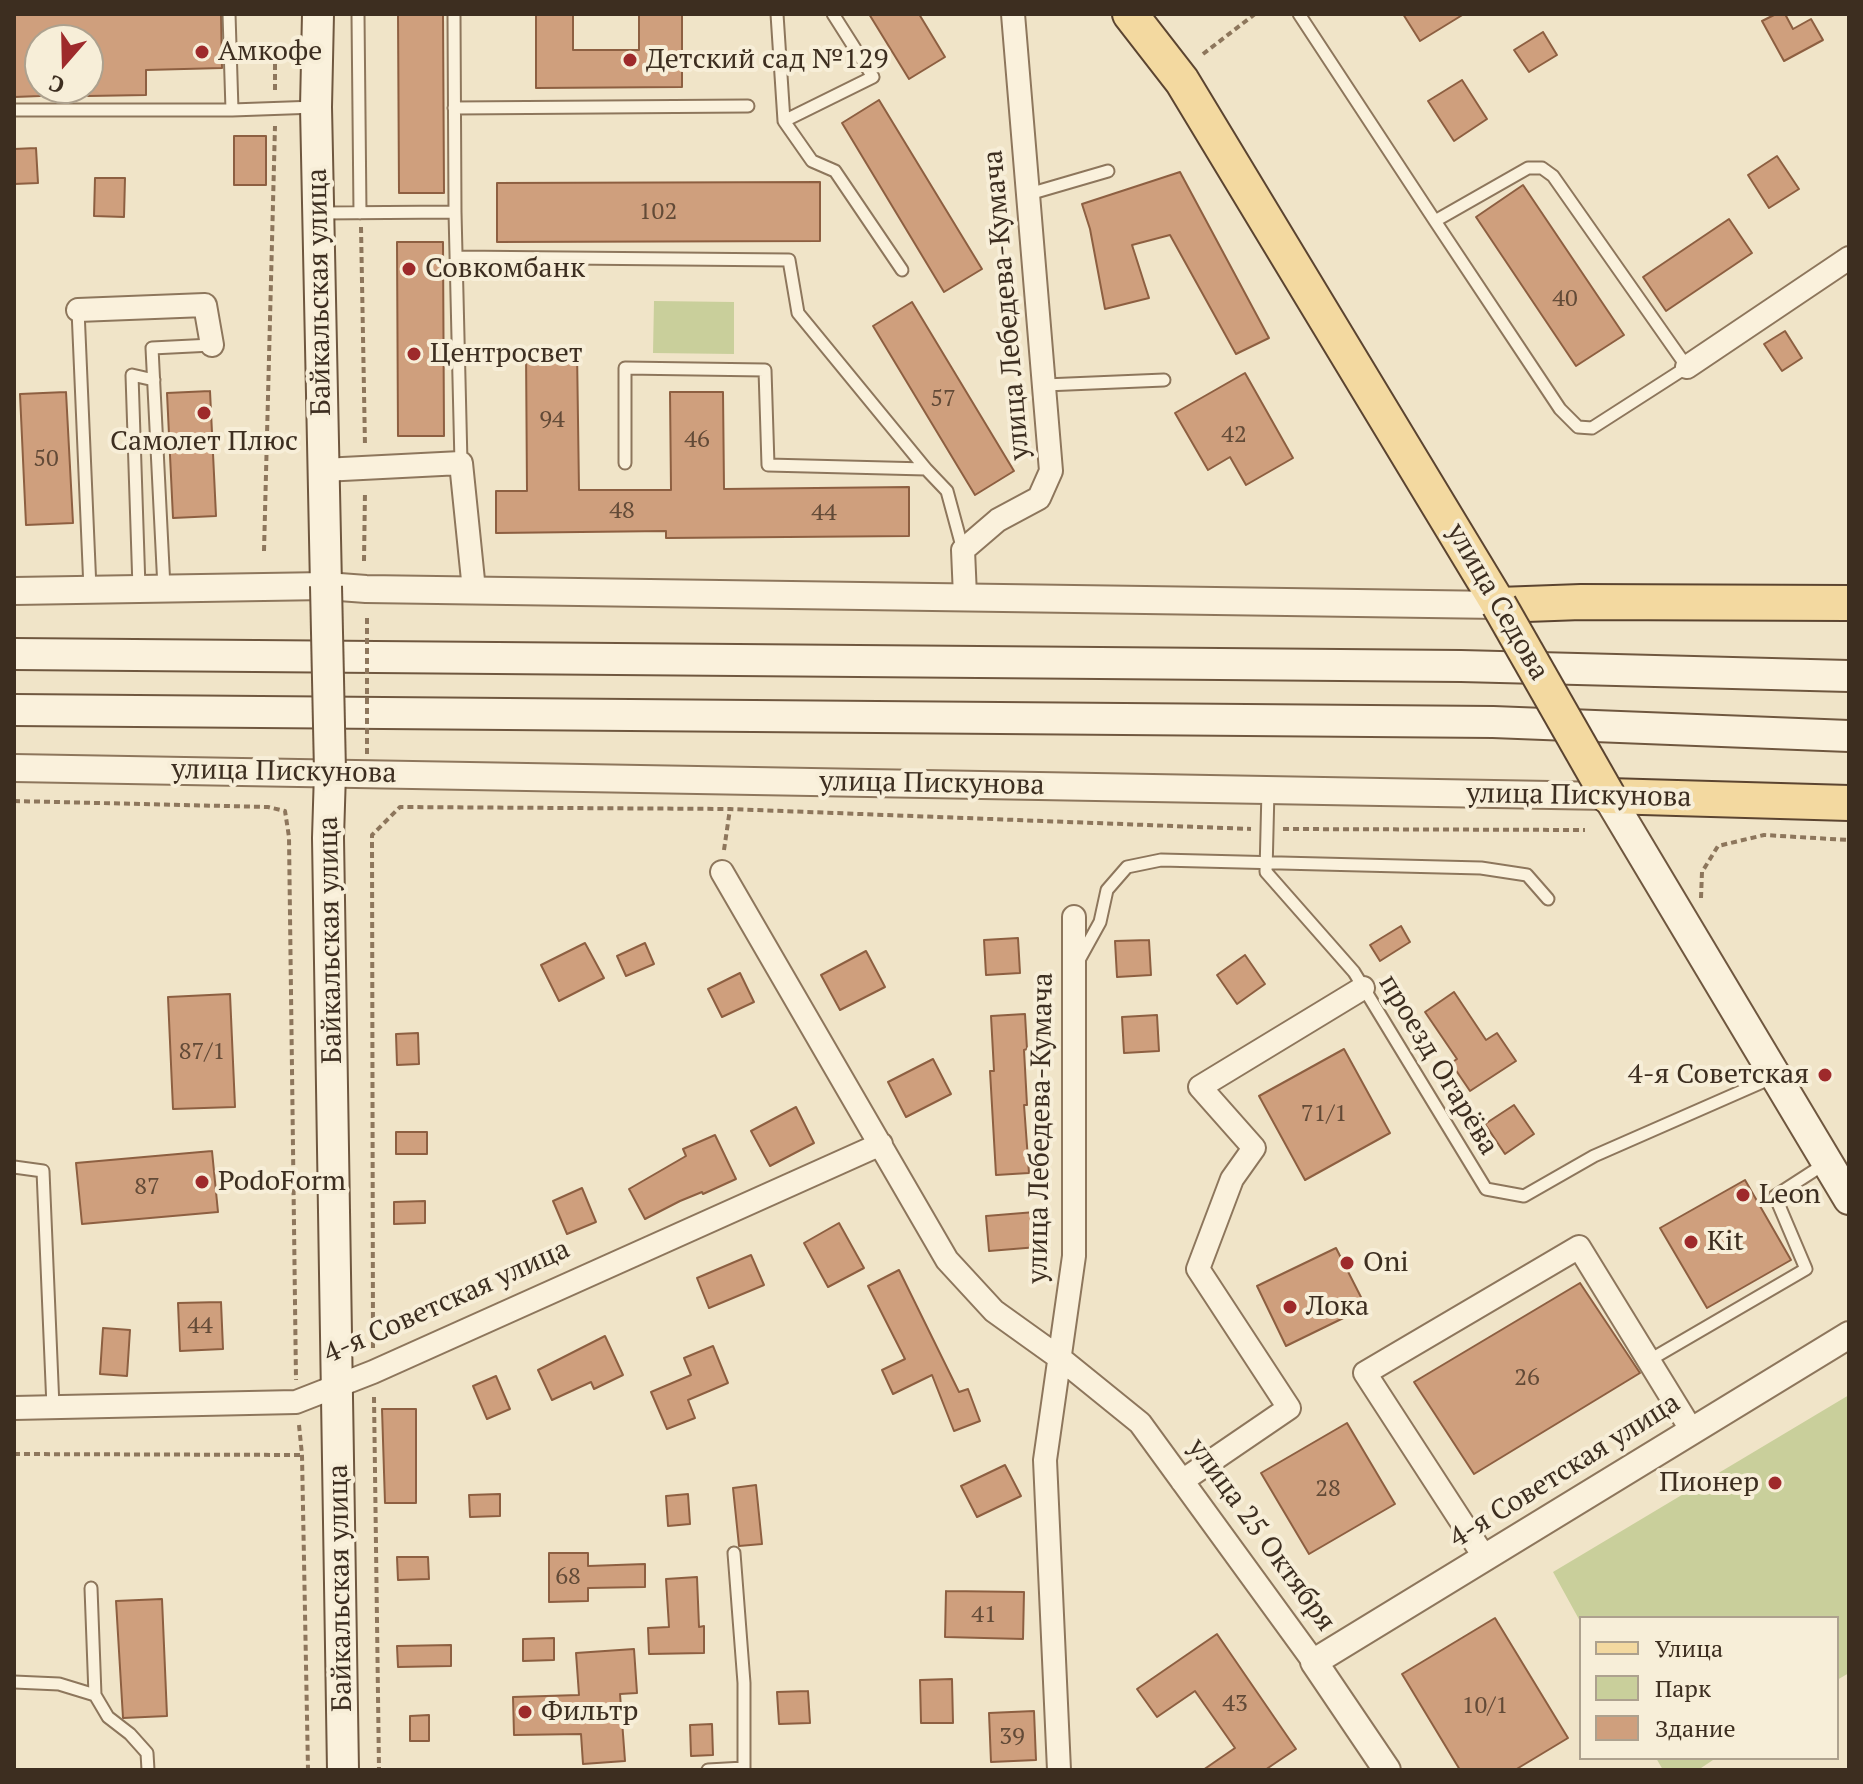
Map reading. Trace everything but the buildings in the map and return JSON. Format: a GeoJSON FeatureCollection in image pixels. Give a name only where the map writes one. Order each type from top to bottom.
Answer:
{"type":"FeatureCollection","features":[{"type":"Feature","properties":{"kind":"main road","name":"Байкальская улица"},"geometry":{"type":"LineString","coordinates":[[318,14],[316,107],[330,772],[328,838],[343,1770]]}},
{"type":"Feature","properties":{"kind":"main road","name":"улица Седова"},"geometry":{"type":"LineString","coordinates":[[1130,14],[1182,81],[1499,605],[1608,796],[1849,1199]]}},
{"type":"Feature","properties":{"kind":"main road"},"geometry":{"type":"LineString","coordinates":[[1499,605],[1581,602],[1849,603]]}},
{"type":"Feature","properties":{"kind":"main road"},"geometry":{"type":"LineString","coordinates":[[14,654],[1445,666],[1849,676]]}},
{"type":"Feature","properties":{"kind":"main road","name":"улица Пискунова"},"geometry":{"type":"LineString","coordinates":[[14,710],[1493,722],[1849,736]]}},
{"type":"Feature","properties":{"kind":"main road","name":"улица Пискунова"},"geometry":{"type":"LineString","coordinates":[[1608,796],[1849,803]]}},
{"type":"Feature","properties":{"kind":"street","name":"улица Лебедева-Кумача"},"geometry":{"type":"LineString","coordinates":[[963,550],[998,520],[1039,498],[1051,471],[1013,14]]}},
{"type":"Feature","properties":{"kind":"street"},"geometry":{"type":"LineString","coordinates":[[1687,367],[1849,258]]}},
{"type":"Feature","properties":{"kind":"street"},"geometry":{"type":"LineString","coordinates":[[78,310],[205,305],[212,345]]}},
{"type":"Feature","properties":{"kind":"street"},"geometry":{"type":"LineString","coordinates":[[323,470],[461,463],[474,590]]}},
{"type":"Feature","properties":{"kind":"street"},"geometry":{"type":"LineString","coordinates":[[963,550],[965,596]]}},
{"type":"Feature","properties":{"kind":"street"},"geometry":{"type":"LineString","coordinates":[[14,591],[326,586],[1499,605]]}},
{"type":"Feature","properties":{"kind":"street","name":"улица Пискунова"},"geometry":{"type":"LineString","coordinates":[[14,768],[1608,796]]}},
{"type":"Feature","properties":{"kind":"street","name":"улица 25 Октября"},"geometry":{"type":"LineString","coordinates":[[722,872],[947,1260],[994,1311],[1061,1359],[1140,1423],[1314,1662],[1387,1770]]}},
{"type":"Feature","properties":{"kind":"street","name":"улица Лебедева-Кумача"},"geometry":{"type":"LineString","coordinates":[[1059,1770],[1045,1460],[1074,1256],[1074,917]]}},
{"type":"Feature","properties":{"kind":"street"},"geometry":{"type":"LineString","coordinates":[[1182,1481],[1289,1408],[1198,1269],[1232,1179],[1254,1148],[1200,1087],[1363,988]]}},
{"type":"Feature","properties":{"kind":"street","name":"4-я Советская улица"},"geometry":{"type":"LineString","coordinates":[[14,1408],[296,1402],[373,1372],[881,1144]]}},
{"type":"Feature","properties":{"kind":"street"},"geometry":{"type":"LineString","coordinates":[[1485,1558],[1365,1373],[1579,1247],[1692,1431]]}},
{"type":"Feature","properties":{"kind":"street","name":"4-я Советская улица"},"geometry":{"type":"LineString","coordinates":[[1314,1662],[1849,1335]]}},
{"type":"Feature","properties":{"kind":"lane"},"geometry":{"type":"LineString","coordinates":[[229,14],[232,110]]}},
{"type":"Feature","properties":{"kind":"lane"},"geometry":{"type":"LineString","coordinates":[[358,14],[360,213]]}},
{"type":"Feature","properties":{"kind":"lane"},"geometry":{"type":"LineString","coordinates":[[454,14],[461,463]]}},
{"type":"Feature","properties":{"kind":"lane"},"geometry":{"type":"LineString","coordinates":[[777,14],[784,121],[812,161],[835,171],[902,270]]}},
{"type":"Feature","properties":{"kind":"lane"},"geometry":{"type":"LineString","coordinates":[[784,121],[873,77],[833,14]]}},
{"type":"Feature","properties":{"kind":"lane"},"geometry":{"type":"LineString","coordinates":[[1299,14],[1435,221],[1560,409],[1578,427],[1592,428],[1687,367],[1553,176],[1542,168],[1528,168],[1435,221]]}},
{"type":"Feature","properties":{"kind":"lane"},"geometry":{"type":"LineString","coordinates":[[454,108],[748,106]]}},
{"type":"Feature","properties":{"kind":"lane"},"geometry":{"type":"LineString","coordinates":[[14,110],[316,107]]}},
{"type":"Feature","properties":{"kind":"lane"},"geometry":{"type":"LineString","coordinates":[[1029,194],[1108,171]]}},
{"type":"Feature","properties":{"kind":"lane"},"geometry":{"type":"LineString","coordinates":[[318,213],[455,212]]}},
{"type":"Feature","properties":{"kind":"lane"},"geometry":{"type":"LineString","coordinates":[[456,257],[789,260],[798,313],[947,491],[963,550]]}},
{"type":"Feature","properties":{"kind":"lane"},"geometry":{"type":"LineString","coordinates":[[78,310],[90,590]]}},
{"type":"Feature","properties":{"kind":"lane"},"geometry":{"type":"LineString","coordinates":[[152,589],[152,348],[212,345]]}},
{"type":"Feature","properties":{"kind":"lane"},"geometry":{"type":"LineString","coordinates":[[625,463],[625,368],[765,370],[768,465],[926,469]]}},
{"type":"Feature","properties":{"kind":"lane"},"geometry":{"type":"LineString","coordinates":[[152,589],[132,375],[154,380]]}},
{"type":"Feature","properties":{"kind":"lane"},"geometry":{"type":"LineString","coordinates":[[1045,385],[1164,380]]}},
{"type":"Feature","properties":{"kind":"lane"},"geometry":{"type":"LineString","coordinates":[[1266,867],[1268,790]]}},
{"type":"Feature","properties":{"kind":"lane"},"geometry":{"type":"LineString","coordinates":[[1073,971],[1100,922],[1107,890],[1127,867],[1161,860],[1266,867],[1481,868],[1527,875],[1548,899]]}},
{"type":"Feature","properties":{"kind":"lane","name":"проезд Огарёва"},"geometry":{"type":"LineString","coordinates":[[1266,867],[1354,972],[1486,1189],[1524,1196],[1594,1156],[1775,1077]]}},
{"type":"Feature","properties":{"kind":"lane"},"geometry":{"type":"LineString","coordinates":[[1648,1361],[1806,1269],[1775,1196],[1827,1162]]}},
{"type":"Feature","properties":{"kind":"lane"},"geometry":{"type":"LineString","coordinates":[[14,1167],[43,1171],[53,1407]]}},
{"type":"Feature","properties":{"kind":"lane"},"geometry":{"type":"LineString","coordinates":[[708,1770],[744,1769],[744,1683],[734,1553]]}},
{"type":"Feature","properties":{"kind":"lane"},"geometry":{"type":"LineString","coordinates":[[91,1588],[95,1695],[108,1717],[130,1734],[147,1753],[148,1770]]}},
{"type":"Feature","properties":{"kind":"lane"},"geometry":{"type":"LineString","coordinates":[[14,1682],[59,1684],[95,1695]]}},
{"type":"Feature","properties":{"kind":"path"},"geometry":{"type":"LineString","coordinates":[[1203,54],[1255,14]]}},
{"type":"Feature","properties":{"kind":"path"},"geometry":{"type":"LineString","coordinates":[[264,551],[275,44]]}},
{"type":"Feature","properties":{"kind":"path"},"geometry":{"type":"LineString","coordinates":[[360,213],[364,561]]}},
{"type":"Feature","properties":{"kind":"path"},"geometry":{"type":"LineString","coordinates":[[367,617],[367,754]]}},
{"type":"Feature","properties":{"kind":"path"},"geometry":{"type":"LineString","coordinates":[[14,801],[268,807],[285,811],[289,837],[296,1402],[302,1455],[308,1770]]}},
{"type":"Feature","properties":{"kind":"path"},"geometry":{"type":"LineString","coordinates":[[379,1770],[373,1372],[372,835],[400,807],[730,809],[1267,829],[1585,830]]}},
{"type":"Feature","properties":{"kind":"path"},"geometry":{"type":"LineString","coordinates":[[722,872],[730,809]]}},
{"type":"Feature","properties":{"kind":"path"},"geometry":{"type":"LineString","coordinates":[[1708,908],[1700,895],[1702,872],[1718,846],[1764,835],[1849,840]]}},
{"type":"Feature","properties":{"kind":"path"},"geometry":{"type":"LineString","coordinates":[[14,1454],[302,1455]]}},
{"type":"Feature","properties":{"kind":"green space"},"geometry":{"type":"Polygon","coordinates":[[[654,301],[734,302],[734,354],[653,353],[654,301]]]}},
{"type":"Feature","properties":{"kind":"green space","name":"Пионер"},"geometry":{"type":"Polygon","coordinates":[[[1849,1395],[1849,1673],[1839,1679],[1839,1616],[1579,1616],[1579,1619],[1553,1572],[1849,1395]]]}},
{"type":"Feature","properties":{"kind":"green space"},"geometry":{"type":"Polygon","coordinates":[[[1657,1760],[1713,1760],[1698,1770],[1663,1770],[1657,1760]]]}},
{"type":"Feature","properties":{"kind":"place","name":"Амкофе"},"geometry":{"type":"Point","coordinates":[202,52]}},
{"type":"Feature","properties":{"kind":"place","name":"Детский сад №129"},"geometry":{"type":"Point","coordinates":[630,60]}},
{"type":"Feature","properties":{"kind":"place","name":"Совкомбанк"},"geometry":{"type":"Point","coordinates":[409,269]}},
{"type":"Feature","properties":{"kind":"place","name":"Центросвет"},"geometry":{"type":"Point","coordinates":[414,354]}},
{"type":"Feature","properties":{"kind":"place","name":"Самолет Плюс"},"geometry":{"type":"Point","coordinates":[204,413]}},
{"type":"Feature","properties":{"kind":"place","name":"4-я Советская"},"geometry":{"type":"Point","coordinates":[1825,1075]}},
{"type":"Feature","properties":{"kind":"place","name":"PodoForm"},"geometry":{"type":"Point","coordinates":[202,1182]}},
{"type":"Feature","properties":{"kind":"place","name":"Leon"},"geometry":{"type":"Point","coordinates":[1743,1195]}},
{"type":"Feature","properties":{"kind":"place","name":"Kit"},"geometry":{"type":"Point","coordinates":[1691,1242]}},
{"type":"Feature","properties":{"kind":"place","name":"Oni"},"geometry":{"type":"Point","coordinates":[1347,1263]}},
{"type":"Feature","properties":{"kind":"place","name":"Лока"},"geometry":{"type":"Point","coordinates":[1290,1307]}},
{"type":"Feature","properties":{"kind":"place","name":"Пионер"},"geometry":{"type":"Point","coordinates":[1775,1483]}},
{"type":"Feature","properties":{"kind":"place","name":"Фильтр"},"geometry":{"type":"Point","coordinates":[525,1712]}}]}
